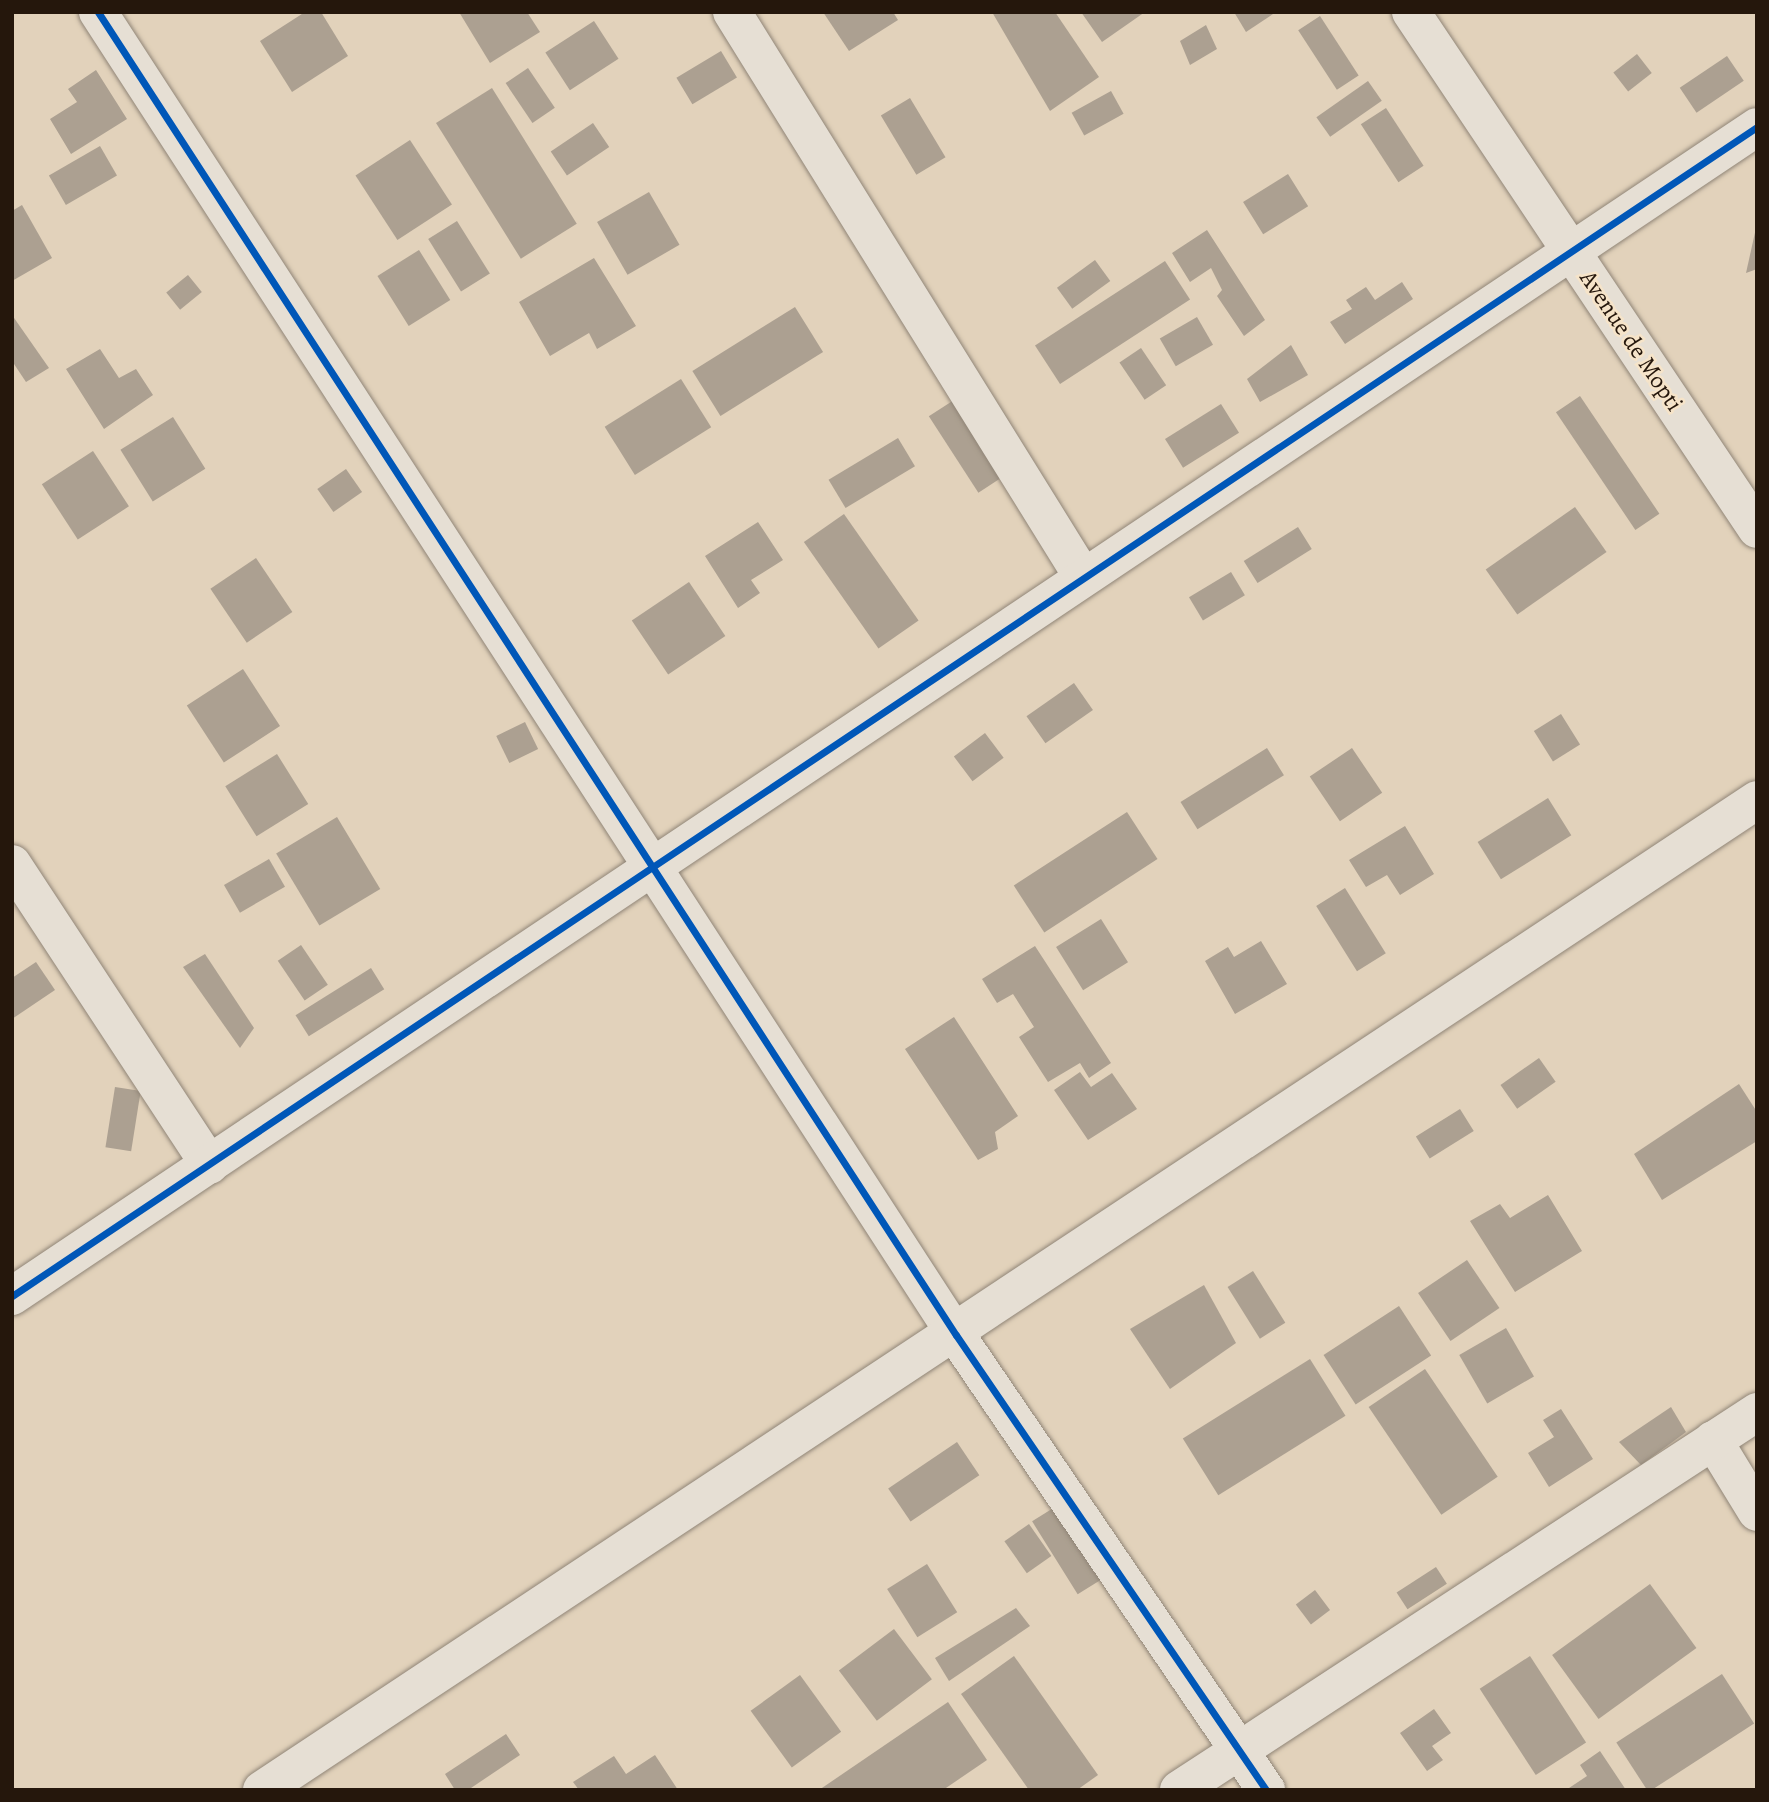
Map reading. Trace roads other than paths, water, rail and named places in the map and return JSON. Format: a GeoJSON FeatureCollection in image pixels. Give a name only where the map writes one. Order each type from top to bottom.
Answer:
{"type":"FeatureCollection","features":[{"type":"Feature","properties":{"kind":"street"},"geometry":{"type":"LineString","coordinates":[[98,12],[956,1335],[1266,1790]]}},
{"type":"Feature","properties":{"kind":"street"},"geometry":{"type":"LineString","coordinates":[[732,12],[1083,577]]}},
{"type":"Feature","properties":{"kind":"street","name":"Avenue de Mopti"},"geometry":{"type":"LineString","coordinates":[[1411,12],[1757,529]]}},
{"type":"Feature","properties":{"kind":"street"},"geometry":{"type":"LineString","coordinates":[[12,1296],[1757,127]]}},
{"type":"Feature","properties":{"kind":"street"},"geometry":{"type":"LineString","coordinates":[[262,1790],[956,1335],[1757,800]]}},
{"type":"Feature","properties":{"kind":"street"},"geometry":{"type":"LineString","coordinates":[[12,864],[210,1165]]}},
{"type":"Feature","properties":{"kind":"street"},"geometry":{"type":"LineString","coordinates":[[1179,1790],[1757,1412]]}},
{"type":"Feature","properties":{"kind":"street"},"geometry":{"type":"LineString","coordinates":[[1713,1440],[1757,1512]]}}]}
